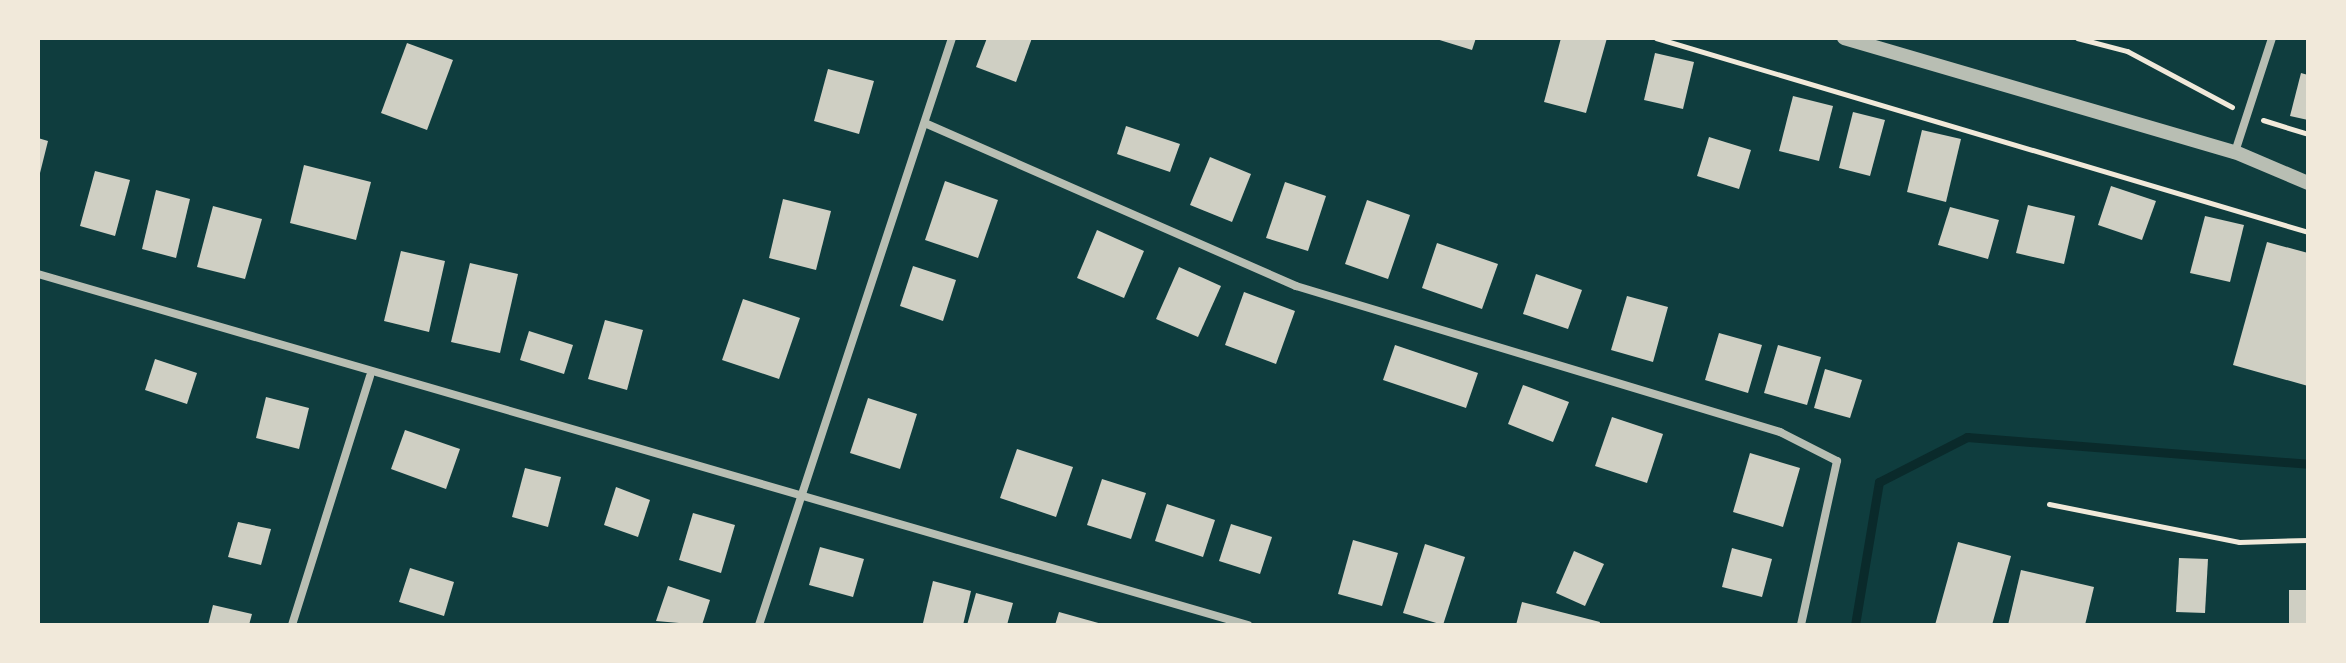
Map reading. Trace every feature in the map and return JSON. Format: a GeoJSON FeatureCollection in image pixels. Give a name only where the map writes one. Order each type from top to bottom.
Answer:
{"type":"FeatureCollection","features":[{"type":"Feature","properties":{"kind":"street"},"geometry":{"type":"LineString","coordinates":[[759,625],[927,124],[952,38]]}},
{"type":"Feature","properties":{"kind":"street"},"geometry":{"type":"LineString","coordinates":[[1844,38],[2235,152],[2308,183]]}},
{"type":"Feature","properties":{"kind":"street"},"geometry":{"type":"LineString","coordinates":[[2235,152],[2272,38]]}},
{"type":"Feature","properties":{"kind":"street"},"geometry":{"type":"LineString","coordinates":[[927,124],[1296,286],[1780,432],[1837,461],[1801,625]]}},
{"type":"Feature","properties":{"kind":"street"},"geometry":{"type":"LineString","coordinates":[[38,274],[370,376],[1248,625]]}},
{"type":"Feature","properties":{"kind":"street"},"geometry":{"type":"LineString","coordinates":[[292,625],[370,376]]}},
{"type":"Feature","properties":{"kind":"path"},"geometry":{"type":"LineString","coordinates":[[1656,38],[2308,232]]}},
{"type":"Feature","properties":{"kind":"path"},"geometry":{"type":"LineString","coordinates":[[2077,38],[2127,51],[2247,115],[2308,134]]}},
{"type":"Feature","properties":{"kind":"path"},"geometry":{"type":"LineString","coordinates":[[2049,504],[2239,542],[2308,540]]}},
{"type":"Feature","properties":{"kind":"building"},"geometry":{"type":"Polygon","coordinates":[[[987,38],[1032,38],[1016,82],[976,67],[987,38]]]}},
{"type":"Feature","properties":{"kind":"building"},"geometry":{"type":"Polygon","coordinates":[[[1433,38],[1476,38],[1472,50],[1433,38]]]}},
{"type":"Feature","properties":{"kind":"building"},"geometry":{"type":"Polygon","coordinates":[[[1561,38],[1607,38],[1586,113],[1544,102],[1561,38]]]}},
{"type":"Feature","properties":{"kind":"building"},"geometry":{"type":"Polygon","coordinates":[[[407,43],[453,60],[427,130],[381,113],[407,43]]]}},
{"type":"Feature","properties":{"kind":"building"},"geometry":{"type":"Polygon","coordinates":[[[1655,53],[1694,62],[1683,109],[1644,100],[1655,53]]]}},
{"type":"Feature","properties":{"kind":"building"},"geometry":{"type":"Polygon","coordinates":[[[828,69],[874,81],[859,134],[814,121],[828,69]]]}},
{"type":"Feature","properties":{"kind":"building"},"geometry":{"type":"Polygon","coordinates":[[[2301,73],[2308,75],[2308,120],[2290,116],[2301,73]]]}},
{"type":"Feature","properties":{"kind":"building"},"geometry":{"type":"Polygon","coordinates":[[[1793,96],[1833,106],[1819,161],[1779,151],[1793,96]]]}},
{"type":"Feature","properties":{"kind":"building"},"geometry":{"type":"Polygon","coordinates":[[[1853,112],[1885,120],[1870,176],[1839,168],[1853,112]]]}},
{"type":"Feature","properties":{"kind":"building"},"geometry":{"type":"Polygon","coordinates":[[[1126,126],[1180,144],[1170,172],[1117,154],[1126,126]]]}},
{"type":"Feature","properties":{"kind":"building"},"geometry":{"type":"Polygon","coordinates":[[[1922,130],[1961,139],[1946,202],[1907,192],[1922,130]]]}},
{"type":"Feature","properties":{"kind":"building"},"geometry":{"type":"Polygon","coordinates":[[[1709,137],[1751,150],[1739,189],[1697,176],[1709,137]]]}},
{"type":"Feature","properties":{"kind":"building"},"geometry":{"type":"Polygon","coordinates":[[[38,138],[48,141],[39,177],[38,177],[38,138]]]}},
{"type":"Feature","properties":{"kind":"building"},"geometry":{"type":"Polygon","coordinates":[[[1210,157],[1251,174],[1232,222],[1190,205],[1210,157]]]}},
{"type":"Feature","properties":{"kind":"building"},"geometry":{"type":"Polygon","coordinates":[[[304,165],[371,182],[356,240],[290,223],[304,165]]]}},
{"type":"Feature","properties":{"kind":"building"},"geometry":{"type":"Polygon","coordinates":[[[95,171],[130,180],[115,236],[80,226],[95,171]]]}},
{"type":"Feature","properties":{"kind":"building"},"geometry":{"type":"Polygon","coordinates":[[[945,181],[998,200],[978,258],[925,240],[945,181]]]}},
{"type":"Feature","properties":{"kind":"building"},"geometry":{"type":"Polygon","coordinates":[[[1285,182],[1326,196],[1308,251],[1266,238],[1285,182]]]}},
{"type":"Feature","properties":{"kind":"building"},"geometry":{"type":"Polygon","coordinates":[[[2111,186],[2156,201],[2142,240],[2098,225],[2111,186]]]}},
{"type":"Feature","properties":{"kind":"building"},"geometry":{"type":"Polygon","coordinates":[[[156,190],[190,199],[176,258],[142,249],[156,190]]]}},
{"type":"Feature","properties":{"kind":"building"},"geometry":{"type":"Polygon","coordinates":[[[783,199],[831,211],[816,270],[769,258],[783,199]]]}},
{"type":"Feature","properties":{"kind":"building"},"geometry":{"type":"Polygon","coordinates":[[[1367,200],[1410,215],[1388,279],[1345,264],[1367,200]]]}},
{"type":"Feature","properties":{"kind":"building"},"geometry":{"type":"Polygon","coordinates":[[[2028,205],[2075,216],[2064,264],[2016,253],[2028,205]]]}},
{"type":"Feature","properties":{"kind":"building"},"geometry":{"type":"Polygon","coordinates":[[[213,206],[262,219],[245,279],[197,267],[213,206]]]}},
{"type":"Feature","properties":{"kind":"building"},"geometry":{"type":"Polygon","coordinates":[[[1950,207],[1999,220],[1988,259],[1938,245],[1950,207]]]}},
{"type":"Feature","properties":{"kind":"building"},"geometry":{"type":"Polygon","coordinates":[[[2205,216],[2244,225],[2230,282],[2190,273],[2205,216]]]}},
{"type":"Feature","properties":{"kind":"building"},"geometry":{"type":"Polygon","coordinates":[[[1097,230],[1144,251],[1124,298],[1077,278],[1097,230]]]}},
{"type":"Feature","properties":{"kind":"building"},"geometry":{"type":"Polygon","coordinates":[[[2267,242],[2308,253],[2308,386],[2233,365],[2267,242]]]}},
{"type":"Feature","properties":{"kind":"building"},"geometry":{"type":"Polygon","coordinates":[[[1437,243],[1498,264],[1482,309],[1422,288],[1437,243]]]}},
{"type":"Feature","properties":{"kind":"building"},"geometry":{"type":"Polygon","coordinates":[[[401,251],[445,261],[429,332],[384,321],[401,251]]]}},
{"type":"Feature","properties":{"kind":"building"},"geometry":{"type":"Polygon","coordinates":[[[470,263],[518,274],[500,353],[451,342],[470,263]]]}},
{"type":"Feature","properties":{"kind":"building"},"geometry":{"type":"Polygon","coordinates":[[[913,266],[956,280],[943,321],[900,306],[913,266]]]}},
{"type":"Feature","properties":{"kind":"building"},"geometry":{"type":"Polygon","coordinates":[[[1179,267],[1221,286],[1198,337],[1156,319],[1179,267]]]}},
{"type":"Feature","properties":{"kind":"building"},"geometry":{"type":"Polygon","coordinates":[[[1536,274],[1582,290],[1568,329],[1523,314],[1536,274]]]}},
{"type":"Feature","properties":{"kind":"building"},"geometry":{"type":"Polygon","coordinates":[[[1244,292],[1295,311],[1276,364],[1225,345],[1244,292]]]}},
{"type":"Feature","properties":{"kind":"building"},"geometry":{"type":"Polygon","coordinates":[[[1627,296],[1668,307],[1653,362],[1611,350],[1627,296]]]}},
{"type":"Feature","properties":{"kind":"building"},"geometry":{"type":"Polygon","coordinates":[[[743,299],[800,318],[779,379],[722,360],[743,299]]]}},
{"type":"Feature","properties":{"kind":"building"},"geometry":{"type":"Polygon","coordinates":[[[605,320],[643,330],[627,390],[588,379],[605,320]]]}},
{"type":"Feature","properties":{"kind":"building"},"geometry":{"type":"Polygon","coordinates":[[[529,331],[573,345],[564,374],[520,360],[529,331]]]}},
{"type":"Feature","properties":{"kind":"building"},"geometry":{"type":"Polygon","coordinates":[[[1719,333],[1762,345],[1748,393],[1705,380],[1719,333]]]}},
{"type":"Feature","properties":{"kind":"building"},"geometry":{"type":"Polygon","coordinates":[[[1395,345],[1478,373],[1466,408],[1383,380],[1395,345]]]}},
{"type":"Feature","properties":{"kind":"building"},"geometry":{"type":"Polygon","coordinates":[[[1778,345],[1821,357],[1807,405],[1764,393],[1778,345]]]}},
{"type":"Feature","properties":{"kind":"building"},"geometry":{"type":"Polygon","coordinates":[[[155,359],[197,373],[187,404],[145,390],[155,359]]]}},
{"type":"Feature","properties":{"kind":"building"},"geometry":{"type":"Polygon","coordinates":[[[1825,369],[1862,380],[1850,418],[1814,408],[1825,369]]]}},
{"type":"Feature","properties":{"kind":"building"},"geometry":{"type":"Polygon","coordinates":[[[1523,385],[1569,402],[1553,442],[1508,424],[1523,385]]]}},
{"type":"Feature","properties":{"kind":"building"},"geometry":{"type":"Polygon","coordinates":[[[266,397],[309,408],[299,449],[256,438],[266,397]]]}},
{"type":"Feature","properties":{"kind":"building"},"geometry":{"type":"Polygon","coordinates":[[[868,398],[917,414],[900,469],[850,453],[868,398]]]}},
{"type":"Feature","properties":{"kind":"building"},"geometry":{"type":"Polygon","coordinates":[[[1612,417],[1663,434],[1647,483],[1595,466],[1612,417]]]}},
{"type":"Feature","properties":{"kind":"building"},"geometry":{"type":"Polygon","coordinates":[[[405,430],[460,449],[446,489],[391,469],[405,430]]]}},
{"type":"Feature","properties":{"kind":"building"},"geometry":{"type":"Polygon","coordinates":[[[1017,449],[1073,467],[1056,517],[1000,498],[1017,449]]]}},
{"type":"Feature","properties":{"kind":"building"},"geometry":{"type":"Polygon","coordinates":[[[1750,453],[1800,468],[1783,527],[1733,512],[1750,453]]]}},
{"type":"Feature","properties":{"kind":"building"},"geometry":{"type":"Polygon","coordinates":[[[525,468],[561,477],[548,527],[512,517],[525,468]]]}},
{"type":"Feature","properties":{"kind":"building"},"geometry":{"type":"Polygon","coordinates":[[[1102,479],[1146,493],[1131,539],[1087,525],[1102,479]]]}},
{"type":"Feature","properties":{"kind":"building"},"geometry":{"type":"Polygon","coordinates":[[[616,487],[650,500],[638,537],[604,525],[616,487]]]}},
{"type":"Feature","properties":{"kind":"building"},"geometry":{"type":"Polygon","coordinates":[[[1167,504],[1215,520],[1203,557],[1155,541],[1167,504]]]}},
{"type":"Feature","properties":{"kind":"building"},"geometry":{"type":"Polygon","coordinates":[[[693,513],[735,525],[721,573],[679,560],[693,513]]]}},
{"type":"Feature","properties":{"kind":"building"},"geometry":{"type":"Polygon","coordinates":[[[238,522],[271,529],[261,565],[228,557],[238,522]]]}},
{"type":"Feature","properties":{"kind":"building"},"geometry":{"type":"Polygon","coordinates":[[[1231,524],[1272,537],[1260,574],[1219,561],[1231,524]]]}},
{"type":"Feature","properties":{"kind":"building"},"geometry":{"type":"Polygon","coordinates":[[[1353,540],[1398,553],[1382,606],[1338,594],[1353,540]]]}},
{"type":"Feature","properties":{"kind":"building"},"geometry":{"type":"Polygon","coordinates":[[[1958,542],[2011,556],[1992,625],[1935,625],[1958,542]]]}},
{"type":"Feature","properties":{"kind":"building"},"geometry":{"type":"Polygon","coordinates":[[[1425,544],[1465,557],[1443,625],[1403,613],[1425,544]]]}},
{"type":"Feature","properties":{"kind":"building"},"geometry":{"type":"Polygon","coordinates":[[[820,547],[864,559],[853,597],[809,585],[820,547]]]}},
{"type":"Feature","properties":{"kind":"building"},"geometry":{"type":"Polygon","coordinates":[[[1732,548],[1772,559],[1762,597],[1722,587],[1732,548]]]}},
{"type":"Feature","properties":{"kind":"building"},"geometry":{"type":"Polygon","coordinates":[[[1574,551],[1604,564],[1585,606],[1556,593],[1574,551]]]}},
{"type":"Feature","properties":{"kind":"building"},"geometry":{"type":"Polygon","coordinates":[[[2179,558],[2208,559],[2205,613],[2176,612],[2179,558]]]}},
{"type":"Feature","properties":{"kind":"building"},"geometry":{"type":"Polygon","coordinates":[[[410,568],[454,582],[444,616],[399,602],[410,568]]]}},
{"type":"Feature","properties":{"kind":"building"},"geometry":{"type":"Polygon","coordinates":[[[2021,570],[2094,587],[2085,625],[2008,625],[2021,570]]]}},
{"type":"Feature","properties":{"kind":"building"},"geometry":{"type":"Polygon","coordinates":[[[933,581],[971,591],[963,625],[923,623],[933,581]]]}},
{"type":"Feature","properties":{"kind":"building"},"geometry":{"type":"Polygon","coordinates":[[[668,586],[710,600],[702,625],[656,621],[668,586]]]}},
{"type":"Feature","properties":{"kind":"building"},"geometry":{"type":"Polygon","coordinates":[[[2289,590],[2308,590],[2308,625],[2289,625],[2289,590]]]}},
{"type":"Feature","properties":{"kind":"building"},"geometry":{"type":"Polygon","coordinates":[[[976,593],[1013,603],[1007,625],[967,625],[976,593]]]}},
{"type":"Feature","properties":{"kind":"building"},"geometry":{"type":"Polygon","coordinates":[[[1522,602],[1600,622],[1599,625],[1516,625],[1522,602]]]}},
{"type":"Feature","properties":{"kind":"building"},"geometry":{"type":"Polygon","coordinates":[[[213,605],[252,614],[249,625],[208,625],[213,605]]]}},
{"type":"Feature","properties":{"kind":"building"},"geometry":{"type":"Polygon","coordinates":[[[1059,612],[1102,624],[1102,625],[1055,625],[1059,612]]]}},
{"type":"Feature","properties":{"kind":"waterway"},"geometry":{"type":"LineString","coordinates":[[1855,625],[1879,482],[1967,437],[2308,464]]}}]}
